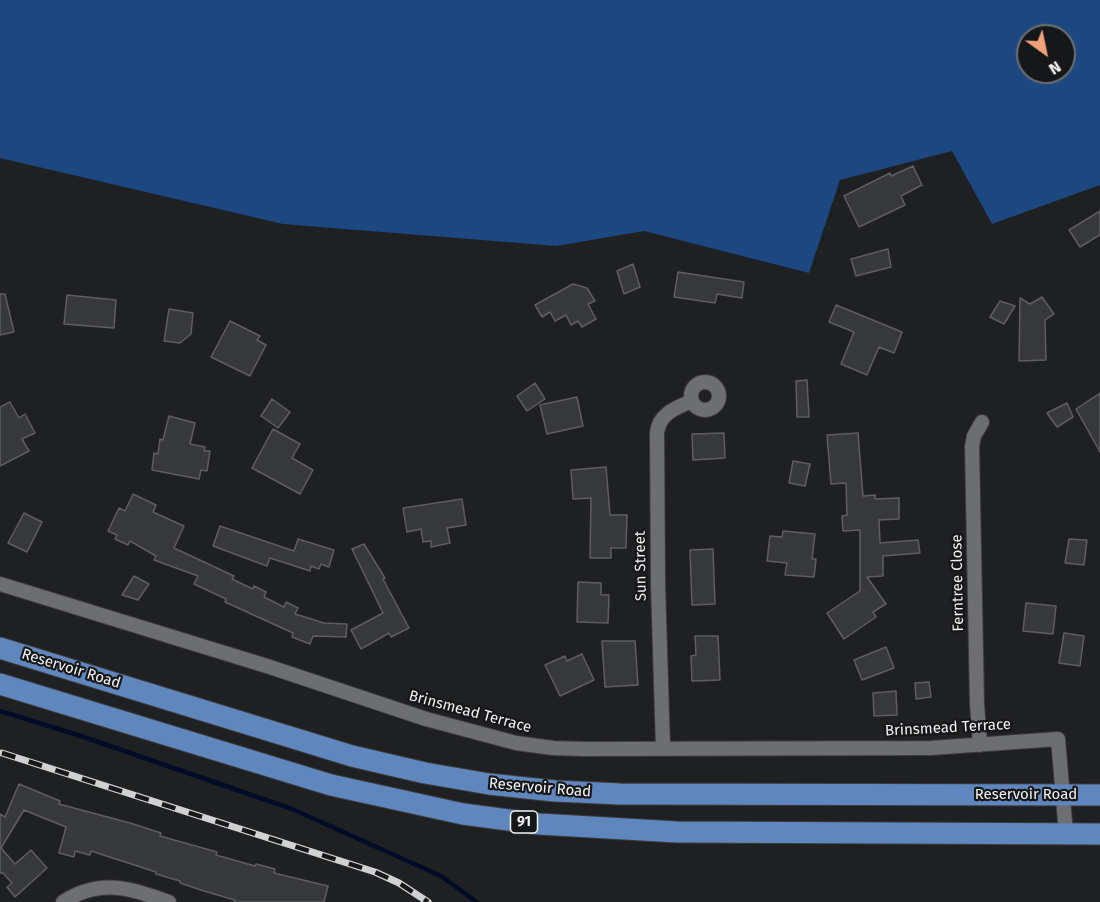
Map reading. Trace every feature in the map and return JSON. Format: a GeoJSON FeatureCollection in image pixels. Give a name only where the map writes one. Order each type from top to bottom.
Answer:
{"type":"FeatureCollection","features":[{"type":"Feature","properties":{"kind":"main road","name":"Reservoir Road"},"geometry":{"type":"LineString","coordinates":[[0,648],[352,756],[425,773],[489,784],[555,791],[620,794],[1100,795]]}},
{"type":"Feature","properties":{"kind":"main road"},"geometry":{"type":"LineString","coordinates":[[0,673],[111,708],[172,736]]}},
{"type":"Feature","properties":{"kind":"main road","name":"91"},"geometry":{"type":"LineString","coordinates":[[0,684],[342,788],[463,814],[539,824],[676,832],[1100,834]]}},
{"type":"Feature","properties":{"kind":"street","name":"Sun Street"},"geometry":{"type":"LineString","coordinates":[[663,748],[658,585],[657,433],[658,424],[663,417],[692,401]]}},
{"type":"Feature","properties":{"kind":"street","name":"Ferntree Close"},"geometry":{"type":"LineString","coordinates":[[980,745],[977,704],[972,446],[974,436],[982,422]]}},
{"type":"Feature","properties":{"kind":"street","name":"Brinsmead Terrace"},"geometry":{"type":"LineString","coordinates":[[0,584],[270,667],[426,719],[516,743],[553,748],[931,748],[1058,739],[1062,794]]}},
{"type":"Feature","properties":{"kind":"street"},"geometry":{"type":"LineString","coordinates":[[1062,794],[1066,834]]}},
{"type":"Feature","properties":{"kind":"street"},"geometry":{"type":"LineString","coordinates":[[63,902],[92,888],[132,889],[169,902]]}},
{"type":"Feature","properties":{"kind":"shaded area"},"geometry":{"type":"Polygon","coordinates":[[[0,0],[1100,0],[1100,185],[992,224],[952,151],[840,180],[809,273],[644,231],[556,246],[283,224],[0,158],[0,0]]]}},
{"type":"Feature","properties":{"kind":"building"},"geometry":{"type":"Polygon","coordinates":[[[913,166],[922,185],[901,196],[905,205],[859,227],[844,196],[890,173],[891,176],[913,166]]]}},
{"type":"Feature","properties":{"kind":"building"},"geometry":{"type":"Polygon","coordinates":[[[1100,211],[1100,235],[1080,247],[1069,230],[1100,211]]]}},
{"type":"Feature","properties":{"kind":"building"},"geometry":{"type":"Polygon","coordinates":[[[888,249],[891,267],[856,276],[851,259],[888,249]]]}},
{"type":"Feature","properties":{"kind":"building"},"geometry":{"type":"Polygon","coordinates":[[[633,264],[640,287],[624,294],[617,271],[633,264]]]}},
{"type":"Feature","properties":{"kind":"building"},"geometry":{"type":"Polygon","coordinates":[[[678,272],[744,282],[742,298],[717,294],[715,303],[674,297],[678,272]]]}},
{"type":"Feature","properties":{"kind":"building"},"geometry":{"type":"Polygon","coordinates":[[[573,284],[587,288],[595,301],[588,304],[596,319],[582,327],[578,321],[571,325],[566,315],[555,321],[550,312],[542,317],[535,305],[573,284]]]}},
{"type":"Feature","properties":{"kind":"building"},"geometry":{"type":"Polygon","coordinates":[[[0,294],[5,294],[14,332],[0,335],[0,294]]]}},
{"type":"Feature","properties":{"kind":"building"},"geometry":{"type":"Polygon","coordinates":[[[67,295],[116,300],[114,328],[64,324],[67,295]]]}},
{"type":"Feature","properties":{"kind":"building"},"geometry":{"type":"Polygon","coordinates":[[[1042,297],[1054,314],[1045,320],[1046,360],[1019,361],[1020,298],[1030,304],[1042,297]]]}},
{"type":"Feature","properties":{"kind":"building"},"geometry":{"type":"Polygon","coordinates":[[[1000,301],[1015,306],[1004,324],[990,317],[1000,301]]]}},
{"type":"Feature","properties":{"kind":"building"},"geometry":{"type":"Polygon","coordinates":[[[836,305],[902,332],[894,353],[879,347],[867,375],[841,364],[854,332],[829,322],[836,305]]]}},
{"type":"Feature","properties":{"kind":"building"},"geometry":{"type":"Polygon","coordinates":[[[169,309],[193,313],[191,334],[180,343],[164,341],[169,309]]]}},
{"type":"Feature","properties":{"kind":"building"},"geometry":{"type":"Polygon","coordinates":[[[230,321],[260,336],[257,340],[266,345],[250,376],[211,357],[230,321]]]}},
{"type":"Feature","properties":{"kind":"building"},"geometry":{"type":"Polygon","coordinates":[[[807,380],[809,417],[797,417],[796,381],[807,380]]]}},
{"type":"Feature","properties":{"kind":"building"},"geometry":{"type":"Polygon","coordinates":[[[535,383],[545,399],[527,411],[517,396],[535,383]]]}},
{"type":"Feature","properties":{"kind":"building"},"geometry":{"type":"Polygon","coordinates":[[[1100,393],[1100,452],[1076,409],[1100,393]]]}},
{"type":"Feature","properties":{"kind":"building"},"geometry":{"type":"Polygon","coordinates":[[[577,397],[583,426],[547,434],[540,405],[577,397]]]}},
{"type":"Feature","properties":{"kind":"building"},"geometry":{"type":"Polygon","coordinates":[[[272,399],[290,412],[278,428],[261,416],[272,399]]]}},
{"type":"Feature","properties":{"kind":"building"},"geometry":{"type":"Polygon","coordinates":[[[10,402],[19,418],[25,414],[35,433],[22,439],[29,451],[0,466],[0,407],[10,402]]]}},
{"type":"Feature","properties":{"kind":"building"},"geometry":{"type":"Polygon","coordinates":[[[1067,403],[1073,417],[1057,427],[1047,413],[1067,403]]]}},
{"type":"Feature","properties":{"kind":"building"},"geometry":{"type":"Polygon","coordinates":[[[169,416],[195,423],[190,444],[205,447],[204,451],[210,451],[207,471],[201,470],[199,479],[152,470],[154,453],[158,454],[160,439],[163,440],[169,416]]]}},
{"type":"Feature","properties":{"kind":"building"},"geometry":{"type":"Polygon","coordinates":[[[273,429],[300,444],[292,458],[313,470],[300,494],[252,468],[273,429]]]}},
{"type":"Feature","properties":{"kind":"building"},"geometry":{"type":"Polygon","coordinates":[[[724,433],[725,458],[693,460],[692,434],[724,433]]]}},
{"type":"Feature","properties":{"kind":"building"},"geometry":{"type":"Polygon","coordinates":[[[858,433],[863,496],[875,495],[875,499],[899,498],[899,519],[879,520],[880,543],[918,540],[920,553],[883,556],[883,576],[867,577],[886,604],[873,612],[876,617],[844,639],[827,613],[860,591],[860,530],[843,531],[842,516],[847,515],[846,483],[831,484],[827,435],[858,433]]]}},
{"type":"Feature","properties":{"kind":"building"},"geometry":{"type":"Polygon","coordinates":[[[793,461],[810,464],[805,486],[789,483],[793,461]]]}},
{"type":"Feature","properties":{"kind":"building"},"geometry":{"type":"Polygon","coordinates":[[[606,467],[610,515],[627,515],[626,548],[611,548],[611,558],[590,558],[591,498],[573,499],[571,470],[606,467]]]}},
{"type":"Feature","properties":{"kind":"building"},"geometry":{"type":"Polygon","coordinates":[[[133,494],[156,505],[153,512],[184,526],[174,548],[234,576],[232,579],[253,589],[254,586],[266,592],[264,597],[284,607],[286,602],[298,608],[295,614],[324,623],[347,624],[346,637],[313,636],[310,644],[292,637],[293,633],[225,602],[226,599],[194,584],[198,576],[154,560],[156,556],[130,541],[128,545],[115,539],[117,535],[108,531],[119,508],[125,511],[133,494]]]}},
{"type":"Feature","properties":{"kind":"building"},"geometry":{"type":"Polygon","coordinates":[[[462,499],[466,525],[447,528],[450,543],[431,547],[431,541],[423,542],[421,529],[407,532],[403,508],[462,499]]]}},
{"type":"Feature","properties":{"kind":"building"},"geometry":{"type":"Polygon","coordinates":[[[24,513],[42,522],[27,552],[8,543],[24,513]]]}},
{"type":"Feature","properties":{"kind":"building"},"geometry":{"type":"Polygon","coordinates":[[[220,526],[294,551],[298,539],[334,550],[329,567],[321,564],[319,569],[311,566],[310,571],[270,558],[267,566],[213,546],[220,526]]]}},
{"type":"Feature","properties":{"kind":"building"},"geometry":{"type":"Polygon","coordinates":[[[783,531],[815,534],[812,559],[816,559],[814,577],[785,575],[787,563],[767,561],[770,536],[782,537],[783,531]]]}},
{"type":"Feature","properties":{"kind":"building"},"geometry":{"type":"Polygon","coordinates":[[[1069,539],[1087,540],[1084,565],[1065,563],[1069,539]]]}},
{"type":"Feature","properties":{"kind":"building"},"geometry":{"type":"Polygon","coordinates":[[[364,544],[385,578],[383,579],[409,628],[391,637],[389,633],[361,649],[351,630],[383,613],[352,549],[364,544]]]}},
{"type":"Feature","properties":{"kind":"building"},"geometry":{"type":"Polygon","coordinates":[[[713,549],[715,604],[692,605],[690,550],[713,549]]]}},
{"type":"Feature","properties":{"kind":"building"},"geometry":{"type":"Polygon","coordinates":[[[134,576],[149,584],[138,600],[122,595],[134,576]]]}},
{"type":"Feature","properties":{"kind":"building"},"geometry":{"type":"Polygon","coordinates":[[[578,582],[601,583],[601,595],[609,595],[608,623],[577,622],[578,582]]]}},
{"type":"Feature","properties":{"kind":"building"},"geometry":{"type":"Polygon","coordinates":[[[1026,603],[1056,606],[1053,634],[1023,631],[1026,603]]]}},
{"type":"Feature","properties":{"kind":"building"},"geometry":{"type":"Polygon","coordinates":[[[1064,633],[1084,636],[1080,666],[1059,663],[1064,633]]]}},
{"type":"Feature","properties":{"kind":"building"},"geometry":{"type":"Polygon","coordinates":[[[695,636],[718,636],[720,680],[692,681],[691,656],[696,655],[695,636]]]}},
{"type":"Feature","properties":{"kind":"building"},"geometry":{"type":"Polygon","coordinates":[[[602,641],[635,641],[638,685],[605,687],[602,641]]]}},
{"type":"Feature","properties":{"kind":"building"},"geometry":{"type":"Polygon","coordinates":[[[886,647],[894,668],[862,680],[854,660],[886,647]]]}},
{"type":"Feature","properties":{"kind":"building"},"geometry":{"type":"Polygon","coordinates":[[[582,654],[594,680],[560,696],[545,665],[565,656],[567,661],[582,654]]]}},
{"type":"Feature","properties":{"kind":"building"},"geometry":{"type":"Polygon","coordinates":[[[929,682],[931,697],[916,699],[915,683],[929,682]]]}},
{"type":"Feature","properties":{"kind":"building"},"geometry":{"type":"Polygon","coordinates":[[[896,691],[897,715],[874,716],[873,693],[896,691]]]}},
{"type":"Feature","properties":{"kind":"building"},"geometry":{"type":"Polygon","coordinates":[[[19,784],[60,801],[59,804],[161,833],[160,836],[217,852],[216,855],[275,869],[274,873],[328,886],[324,902],[234,902],[235,900],[91,851],[90,855],[75,851],[74,857],[59,853],[66,827],[24,810],[1,848],[15,864],[31,850],[47,868],[15,897],[7,887],[12,883],[3,873],[0,873],[0,814],[5,817],[19,784]]]}},
{"type":"Feature","properties":{"kind":"waterway"},"geometry":{"type":"LineString","coordinates":[[0,711],[81,736],[292,809],[441,876],[477,902]]}},
{"type":"Feature","properties":{"kind":"railway"},"geometry":{"type":"LineString","coordinates":[[2,753],[375,872],[399,883],[428,902]]}}]}
